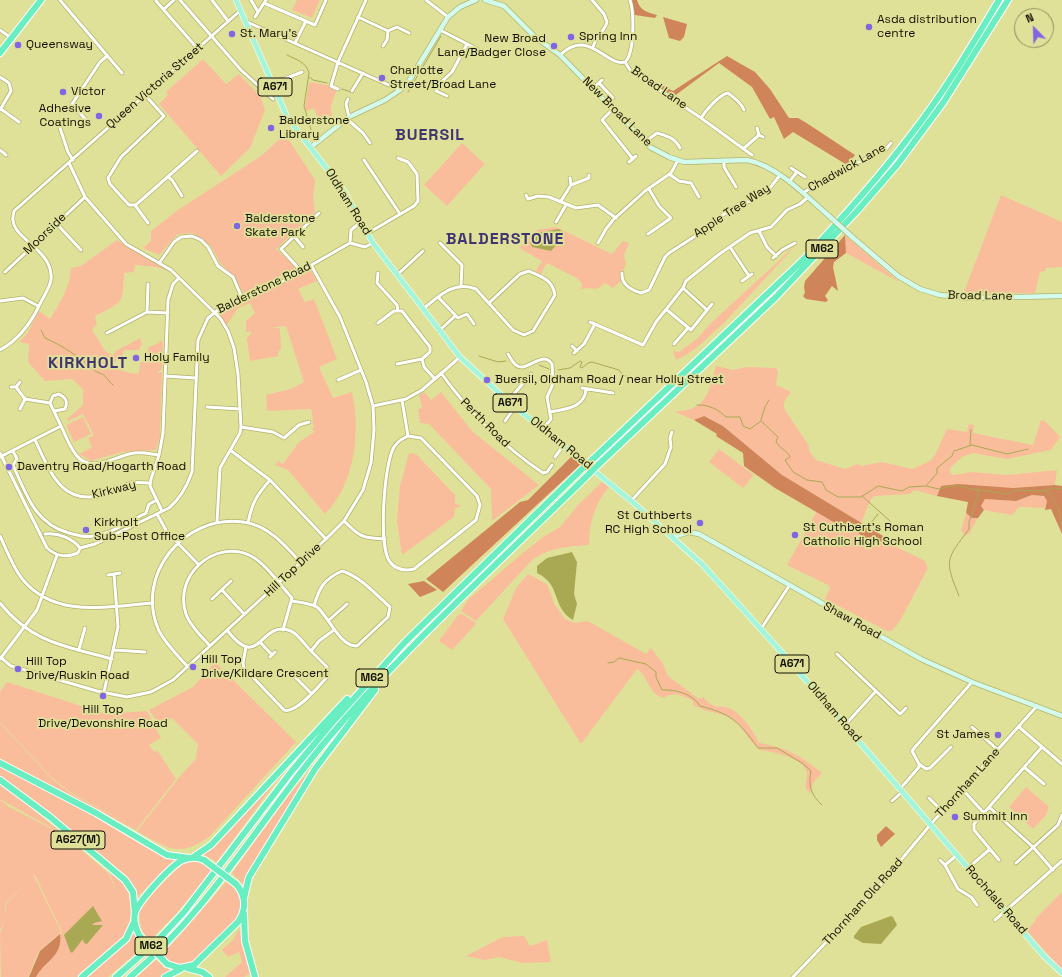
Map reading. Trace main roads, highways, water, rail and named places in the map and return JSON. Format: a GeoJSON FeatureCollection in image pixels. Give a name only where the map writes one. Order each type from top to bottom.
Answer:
{"type":"FeatureCollection","features":[{"type":"Feature","properties":{"kind":"highway"},"geometry":{"type":"LineString","coordinates":[[0,53],[36,0]]}},
{"type":"Feature","properties":{"kind":"highway"},"geometry":{"type":"LineString","coordinates":[[0,47],[42,0]]}},
{"type":"Feature","properties":{"kind":"highway","name":"M62"},"geometry":{"type":"LineString","coordinates":[[191,858],[211,845],[358,688],[584,467],[791,271],[833,228],[913,132],[949,80],[999,0]]}},
{"type":"Feature","properties":{"kind":"highway","name":"M62"},"geometry":{"type":"LineString","coordinates":[[130,977],[150,960],[195,911],[305,767],[401,658],[452,605],[776,297],[863,204],[897,165],[943,103],[1008,0]]}},
{"type":"Feature","properties":{"kind":"highway","name":"M62"},"geometry":{"type":"LineString","coordinates":[[116,977],[158,940],[184,912],[291,772],[356,695],[405,642]]}},
{"type":"Feature","properties":{"kind":"highway","name":"M62"},"geometry":{"type":"LineString","coordinates":[[244,898],[249,877],[315,769],[401,658]]}},
{"type":"Feature","properties":{"kind":"highway","name":"A627(M)"},"geometry":{"type":"LineString","coordinates":[[0,763],[123,828],[166,855],[204,860],[236,884],[244,898],[244,933],[255,977]]}},
{"type":"Feature","properties":{"kind":"highway","name":"A627(M)"},"geometry":{"type":"LineString","coordinates":[[0,780],[50,817],[125,880],[133,892],[134,917],[139,934],[167,964],[177,968],[185,968],[202,972],[209,977]]}},
{"type":"Feature","properties":{"kind":"highway"},"geometry":{"type":"LineString","coordinates":[[134,917],[142,900],[176,864],[191,858]]}},
{"type":"Feature","properties":{"kind":"highway"},"geometry":{"type":"LineString","coordinates":[[165,977],[197,963],[236,924],[241,918],[244,909]]}},
{"type":"Feature","properties":{"kind":"highway","name":"M62"},"geometry":{"type":"LineString","coordinates":[[82,977],[126,939],[134,917]]}},
{"type":"Feature","properties":{"kind":"main road","name":"Oldham Road"},"geometry":{"type":"LineString","coordinates":[[236,0],[274,83],[287,117],[344,191],[374,243],[397,275],[460,357],[515,407],[564,445],[631,501],[702,564],[761,629],[931,824]]}},
{"type":"Feature","properties":{"kind":"main road"},"geometry":{"type":"LineString","coordinates":[[311,147],[348,118],[385,100],[400,90],[409,81],[448,17],[460,7],[476,0]]}},
{"type":"Feature","properties":{"kind":"main road","name":"New Broad Lane"},"geometry":{"type":"LineString","coordinates":[[485,0],[504,6],[535,37],[560,55],[645,142],[669,157],[684,162],[724,160],[753,161],[789,182],[829,216]]}},
{"type":"Feature","properties":{"kind":"main road","name":"Broad Lane"},"geometry":{"type":"LineString","coordinates":[[829,216],[883,265],[920,289],[957,298],[1062,296]]}},
{"type":"Feature","properties":{"kind":"main road","name":"Shaw Road"},"geometry":{"type":"LineString","coordinates":[[673,537],[689,532],[699,534],[921,659],[972,682],[1062,716]]}},
{"type":"Feature","properties":{"kind":"main road","name":"Rochdale Road"},"geometry":{"type":"LineString","coordinates":[[931,824],[1044,956],[1062,974]]}},
{"type":"Feature","properties":{"kind":"waterway"},"geometry":{"type":"LineString","coordinates":[[408,92],[441,36]]}},
{"type":"Feature","properties":{"kind":"waterway"},"geometry":{"type":"LineString","coordinates":[[287,55],[298,60],[308,69],[309,73],[304,106],[314,140]]}},
{"type":"Feature","properties":{"kind":"waterway"},"geometry":{"type":"LineString","coordinates":[[309,77],[313,80],[327,83]]}},
{"type":"Feature","properties":{"kind":"waterway"},"geometry":{"type":"LineString","coordinates":[[342,89],[351,92]]}},
{"type":"Feature","properties":{"kind":"waterway"},"geometry":{"type":"LineString","coordinates":[[41,330],[45,338],[77,356],[95,371],[104,375],[113,385]]}},
{"type":"Feature","properties":{"kind":"waterway"},"geometry":{"type":"LineString","coordinates":[[479,356],[498,362],[506,361]]}},
{"type":"Feature","properties":{"kind":"waterway"},"geometry":{"type":"LineString","coordinates":[[558,370],[570,368],[580,361],[582,362],[580,367],[582,368],[588,363],[592,362],[619,370],[622,374],[634,380]]}},
{"type":"Feature","properties":{"kind":"waterway"},"geometry":{"type":"LineString","coordinates":[[539,365],[549,369]]}},
{"type":"Feature","properties":{"kind":"waterway"},"geometry":{"type":"LineString","coordinates":[[761,420],[769,400]]}},
{"type":"Feature","properties":{"kind":"waterway"},"geometry":{"type":"LineString","coordinates":[[697,405],[705,405],[713,408],[726,417],[740,417],[743,426],[750,429],[761,421],[778,437],[776,441],[790,457],[785,460],[793,472],[807,480],[822,482],[826,490],[838,497],[861,497],[878,486],[902,491],[909,487],[926,486],[939,489],[956,485],[972,489],[1008,494],[1014,490],[1044,491],[1052,488],[1062,489]]}},
{"type":"Feature","properties":{"kind":"waterway"},"geometry":{"type":"LineString","coordinates":[[970,445],[971,430]]}},
{"type":"Feature","properties":{"kind":"waterway"},"geometry":{"type":"LineString","coordinates":[[927,485],[937,473],[937,468],[952,456],[954,451],[972,445],[1007,454],[1028,449]]}},
{"type":"Feature","properties":{"kind":"waterway"},"geometry":{"type":"LineString","coordinates":[[959,596],[951,574],[950,560],[956,547],[969,529],[969,522],[979,492],[978,490]]}},
{"type":"Feature","properties":{"kind":"waterway"},"geometry":{"type":"LineString","coordinates":[[1045,491],[1053,497],[1059,510],[1062,525]]}},
{"type":"Feature","properties":{"kind":"waterway"},"geometry":{"type":"LineString","coordinates":[[862,496],[890,521]]}},
{"type":"Feature","properties":{"kind":"waterway"},"geometry":{"type":"LineString","coordinates":[[871,523],[878,514]]}},
{"type":"Feature","properties":{"kind":"waterway"},"geometry":{"type":"LineString","coordinates":[[608,663],[614,662],[619,658],[646,664],[656,672],[656,677],[662,690],[678,691],[688,695],[700,706],[720,712],[734,720],[740,725],[758,748],[777,748],[802,763],[811,771],[811,790],[815,798],[822,805]]}},
{"type":"Feature","properties":{"kind":"place","name":"Asda distribution centre"},"geometry":{"type":"Point","coordinates":[869,27]}},
{"type":"Feature","properties":{"kind":"place","name":"St. Mary's"},"geometry":{"type":"Point","coordinates":[232,34]}},
{"type":"Feature","properties":{"kind":"place","name":"Spring Inn"},"geometry":{"type":"Point","coordinates":[571,37]}},
{"type":"Feature","properties":{"kind":"place","name":"Queensway"},"geometry":{"type":"Point","coordinates":[18,45]}},
{"type":"Feature","properties":{"kind":"place","name":"New Broad Lane/Badger Close"},"geometry":{"type":"Point","coordinates":[554,46]}},
{"type":"Feature","properties":{"kind":"place","name":"Charlotte Street/Broad Lane"},"geometry":{"type":"Point","coordinates":[382,78]}},
{"type":"Feature","properties":{"kind":"place","name":"Victor"},"geometry":{"type":"Point","coordinates":[63,92]}},
{"type":"Feature","properties":{"kind":"place","name":"Adhesive Coatings"},"geometry":{"type":"Point","coordinates":[99,116]}},
{"type":"Feature","properties":{"kind":"place","name":"Balderstone Library"},"geometry":{"type":"Point","coordinates":[271,128]}},
{"type":"Feature","properties":{"kind":"place","name":"Balderstone Skate Park"},"geometry":{"type":"Point","coordinates":[237,226]}},
{"type":"Feature","properties":{"kind":"place","name":"Holy Family"},"geometry":{"type":"Point","coordinates":[136,358]}},
{"type":"Feature","properties":{"kind":"place","name":"Buersil, Oldham Road / near Holly Street"},"geometry":{"type":"Point","coordinates":[487,380]}},
{"type":"Feature","properties":{"kind":"place","name":"Daventry Road/Hogarth Road"},"geometry":{"type":"Point","coordinates":[9,467]}},
{"type":"Feature","properties":{"kind":"place","name":"St Cuthberts RC High School"},"geometry":{"type":"Point","coordinates":[700,523]}},
{"type":"Feature","properties":{"kind":"place","name":"Kirkholt Sub-Post Office"},"geometry":{"type":"Point","coordinates":[86,530]}},
{"type":"Feature","properties":{"kind":"place","name":"St Cuthbert's Roman Catholic High School"},"geometry":{"type":"Point","coordinates":[795,535]}},
{"type":"Feature","properties":{"kind":"place","name":"Hill Top Drive/Kildare Crescent"},"geometry":{"type":"Point","coordinates":[193,667]}},
{"type":"Feature","properties":{"kind":"place","name":"Hill Top Drive/Ruskin Road"},"geometry":{"type":"Point","coordinates":[18,669]}},
{"type":"Feature","properties":{"kind":"place","name":"Hill Top Drive/Devonshire Road"},"geometry":{"type":"Point","coordinates":[103,696]}},
{"type":"Feature","properties":{"kind":"place","name":"St James"},"geometry":{"type":"Point","coordinates":[998,735]}},
{"type":"Feature","properties":{"kind":"place","name":"Summit Inn"},"geometry":{"type":"Point","coordinates":[955,817]}},
{"type":"Feature","properties":{"kind":"district","name":"BUERSIL"},"geometry":{"type":"Point","coordinates":[430,136]}},
{"type":"Feature","properties":{"kind":"district","name":"BALDERSTONE"},"geometry":{"type":"Point","coordinates":[505,240]}},
{"type":"Feature","properties":{"kind":"district","name":"KIRKHOLT"},"geometry":{"type":"Point","coordinates":[88,364]}}]}
